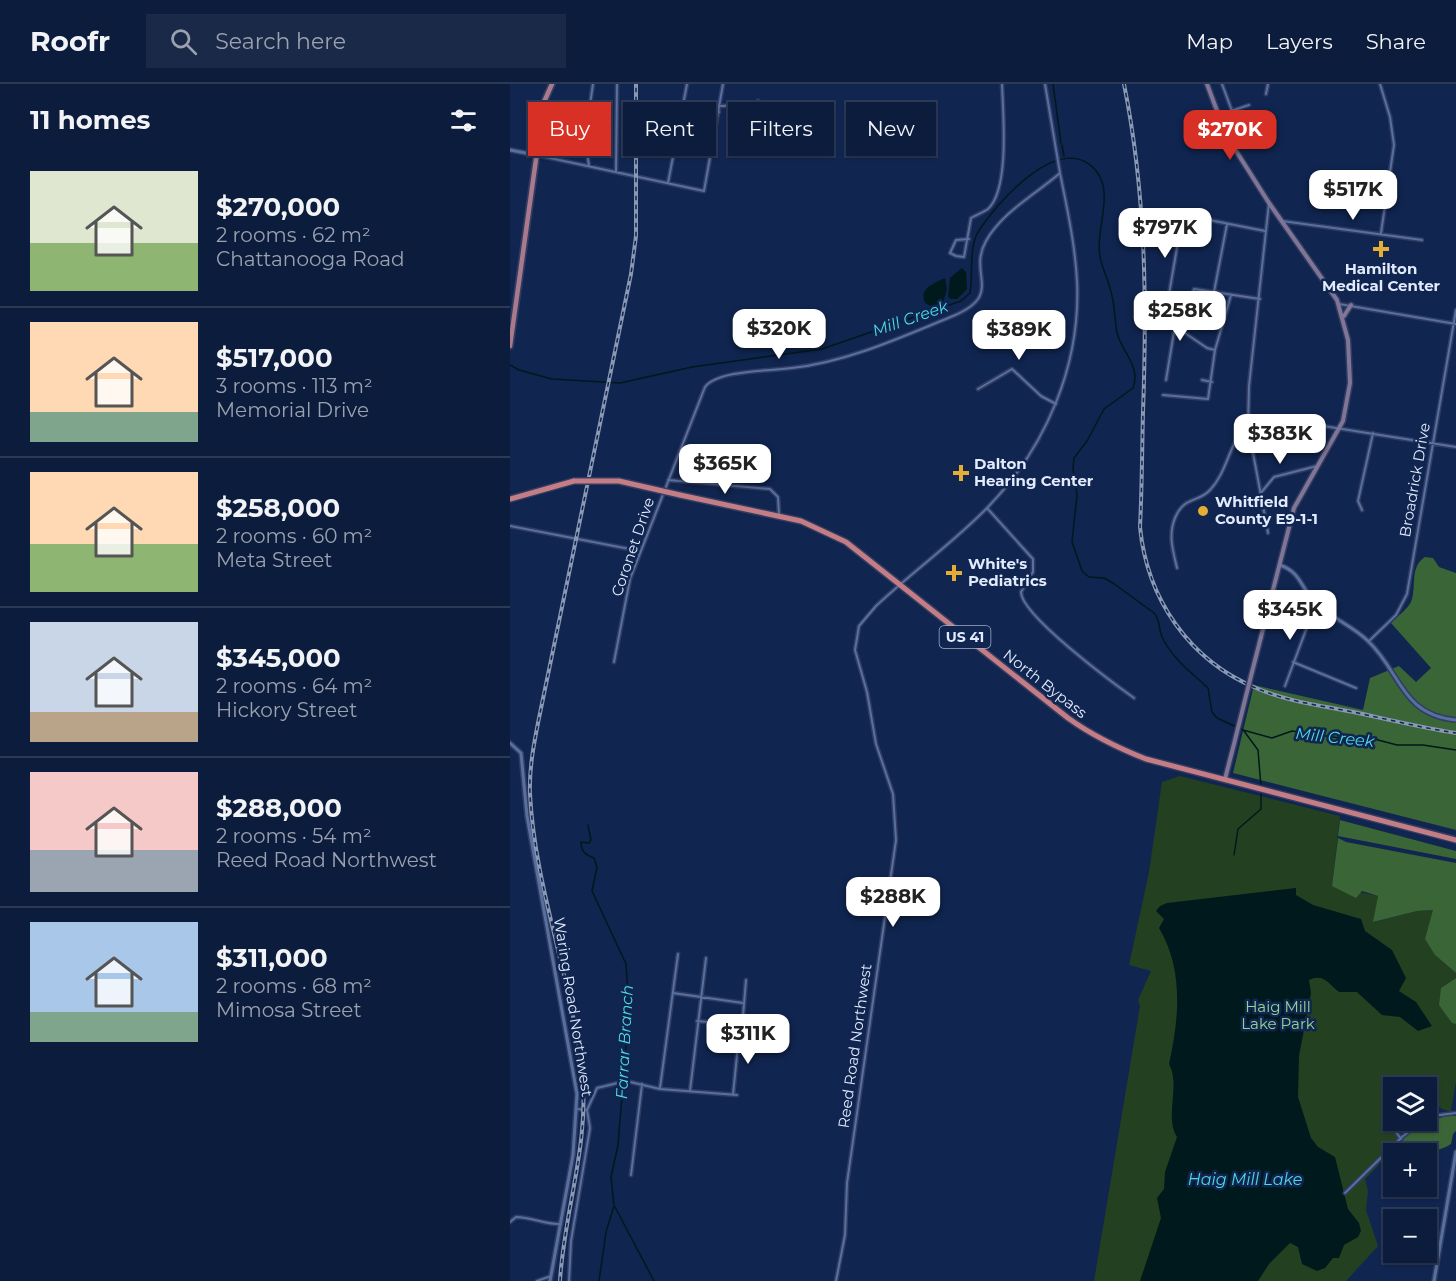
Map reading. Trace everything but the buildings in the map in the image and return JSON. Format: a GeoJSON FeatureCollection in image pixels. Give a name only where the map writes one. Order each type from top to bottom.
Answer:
{"type":"FeatureCollection","features":[{"type":"Feature","properties":{"kind":"highway","name":"North Bypass"},"geometry":{"type":"LineString","coordinates":[[511,498],[574,481],[619,481],[778,515],[818,528],[846,542],[1088,732],[1146,759],[1456,840]]}},
{"type":"Feature","properties":{"kind":"main road"},"geometry":{"type":"LineString","coordinates":[[544,102],[552,84]]}},
{"type":"Feature","properties":{"kind":"main road"},"geometry":{"type":"LineString","coordinates":[[1207,84],[1226,135],[1269,203],[1339,304],[1344,319]]}},
{"type":"Feature","properties":{"kind":"main road"},"geometry":{"type":"LineString","coordinates":[[510,346],[536,156]]}},
{"type":"Feature","properties":{"kind":"main road"},"geometry":{"type":"LineString","coordinates":[[1224,780],[1294,508],[1341,427],[1350,384],[1344,319],[1345,311],[1351,305]]}},
{"type":"Feature","properties":{"kind":"street"},"geometry":{"type":"LineString","coordinates":[[589,166],[585,138],[593,84]]}},
{"type":"Feature","properties":{"kind":"street"},"geometry":{"type":"LineString","coordinates":[[616,171],[617,84]]}},
{"type":"Feature","properties":{"kind":"street"},"geometry":{"type":"LineString","coordinates":[[684,102],[687,84]]}},
{"type":"Feature","properties":{"kind":"street"},"geometry":{"type":"LineString","coordinates":[[541,156],[705,191],[723,84]]}},
{"type":"Feature","properties":{"kind":"street"},"geometry":{"type":"LineString","coordinates":[[969,239],[956,240],[950,253],[964,257],[969,239],[971,218],[989,208],[997,192],[1004,160],[1002,84]]}},
{"type":"Feature","properties":{"kind":"street"},"geometry":{"type":"LineString","coordinates":[[1045,84],[1060,173]]}},
{"type":"Feature","properties":{"kind":"street"},"geometry":{"type":"LineString","coordinates":[[1222,84],[1232,111]]}},
{"type":"Feature","properties":{"kind":"street"},"geometry":{"type":"LineString","coordinates":[[1266,94],[1268,84]]}},
{"type":"Feature","properties":{"kind":"street"},"geometry":{"type":"LineString","coordinates":[[1380,84],[1394,145],[1381,233]]}},
{"type":"Feature","properties":{"kind":"street"},"geometry":{"type":"LineString","coordinates":[[721,106],[743,105],[752,108],[758,101]]}},
{"type":"Feature","properties":{"kind":"street"},"geometry":{"type":"LineString","coordinates":[[1219,115],[1249,105]]}},
{"type":"Feature","properties":{"kind":"street"},"geometry":{"type":"LineString","coordinates":[[510,150],[528,153]]}},
{"type":"Feature","properties":{"kind":"street"},"geometry":{"type":"LineString","coordinates":[[668,183],[673,156]]}},
{"type":"Feature","properties":{"kind":"street","name":"Reed Road Northwest"},"geometry":{"type":"LineString","coordinates":[[836,1281],[845,1235],[847,1183],[896,840],[893,794],[876,744],[867,692],[855,650],[855,639],[866,616],[987,508],[1029,456],[1056,404],[1070,360],[1077,295],[1073,249],[1060,173]]}},
{"type":"Feature","properties":{"kind":"street","name":"Coronet Drive"},"geometry":{"type":"LineString","coordinates":[[614,662],[626,594],[640,551],[701,393],[710,380],[720,376],[828,362],[969,308],[977,301],[982,291],[981,254],[988,238],[1000,222],[1060,173]]}},
{"type":"Feature","properties":{"kind":"street"},"geometry":{"type":"LineString","coordinates":[[1268,533],[1248,426],[1249,386],[1269,203]]}},
{"type":"Feature","properties":{"kind":"street"},"geometry":{"type":"LineString","coordinates":[[1215,350],[1207,348],[1169,322],[1166,312],[1184,215],[1266,231]]}},
{"type":"Feature","properties":{"kind":"street"},"geometry":{"type":"LineString","coordinates":[[1282,221],[1422,240]]}},
{"type":"Feature","properties":{"kind":"street"},"geometry":{"type":"LineString","coordinates":[[1214,292],[1227,224]]}},
{"type":"Feature","properties":{"kind":"street"},"geometry":{"type":"LineString","coordinates":[[1192,296],[1194,288],[1260,299]]}},
{"type":"Feature","properties":{"kind":"street"},"geometry":{"type":"LineString","coordinates":[[1163,394],[1208,399],[1215,350],[1231,295]]}},
{"type":"Feature","properties":{"kind":"street"},"geometry":{"type":"LineString","coordinates":[[1339,304],[1454,324]]}},
{"type":"Feature","properties":{"kind":"street","name":"Broadrick Drive"},"geometry":{"type":"LineString","coordinates":[[1369,641],[1396,615],[1407,594],[1456,310]]}},
{"type":"Feature","properties":{"kind":"street"},"geometry":{"type":"LineString","coordinates":[[1166,380],[1175,326]]}},
{"type":"Feature","properties":{"kind":"street"},"geometry":{"type":"LineString","coordinates":[[978,389],[1012,369],[1041,396],[1056,404]]}},
{"type":"Feature","properties":{"kind":"street"},"geometry":{"type":"LineString","coordinates":[[1202,380],[1212,382]]}},
{"type":"Feature","properties":{"kind":"street"},"geometry":{"type":"LineString","coordinates":[[1177,568],[1171,532],[1176,515],[1185,502],[1212,489],[1240,434],[1248,426],[1270,418],[1341,427],[1456,447]]}},
{"type":"Feature","properties":{"kind":"street"},"geometry":{"type":"LineString","coordinates":[[1362,510],[1358,501],[1372,433]]}},
{"type":"Feature","properties":{"kind":"street"},"geometry":{"type":"LineString","coordinates":[[1260,494],[1274,477],[1317,466]]}},
{"type":"Feature","properties":{"kind":"street"},"geometry":{"type":"LineString","coordinates":[[668,480],[770,489],[778,497],[778,515]]}},
{"type":"Feature","properties":{"kind":"street"},"geometry":{"type":"LineString","coordinates":[[987,508],[1033,560],[1033,572],[1022,588],[1024,604],[1076,653],[1134,698]]}},
{"type":"Feature","properties":{"kind":"street"},"geometry":{"type":"LineString","coordinates":[[510,526],[640,551]]}},
{"type":"Feature","properties":{"kind":"street"},"geometry":{"type":"LineString","coordinates":[[1279,564],[1293,570],[1316,603],[1369,641],[1410,700],[1438,719],[1456,720]]}},
{"type":"Feature","properties":{"kind":"street"},"geometry":{"type":"LineString","coordinates":[[1284,686],[1316,603]]}},
{"type":"Feature","properties":{"kind":"street"},"geometry":{"type":"LineString","coordinates":[[1293,662],[1356,688]]}},
{"type":"Feature","properties":{"kind":"street","name":"Waring Road Northwest"},"geometry":{"type":"LineString","coordinates":[[510,742],[521,753],[527,816],[567,1027],[577,1109],[573,1155],[550,1281]]}},
{"type":"Feature","properties":{"kind":"street"},"geometry":{"type":"LineString","coordinates":[[660,1089],[678,954]]}},
{"type":"Feature","properties":{"kind":"street"},"geometry":{"type":"LineString","coordinates":[[690,1091],[706,958]]}},
{"type":"Feature","properties":{"kind":"street"},"geometry":{"type":"LineString","coordinates":[[743,1016],[746,980]]}},
{"type":"Feature","properties":{"kind":"street"},"geometry":{"type":"LineString","coordinates":[[673,993],[743,1003]]}},
{"type":"Feature","properties":{"kind":"street"},"geometry":{"type":"LineString","coordinates":[[569,1281],[571,1241],[590,1128],[587,1110],[597,1089],[626,1081],[660,1089],[735,1095],[742,1028],[740,1025],[698,1021]]}},
{"type":"Feature","properties":{"kind":"street"},"geometry":{"type":"LineString","coordinates":[[631,1175],[642,1084]]}},
{"type":"Feature","properties":{"kind":"street"},"geometry":{"type":"LineString","coordinates":[[577,1109],[587,1110]]}},
{"type":"Feature","properties":{"kind":"street"},"geometry":{"type":"LineString","coordinates":[[1437,1115],[1456,1113]]}},
{"type":"Feature","properties":{"kind":"street"},"geometry":{"type":"LineString","coordinates":[[1395,1131],[1401,1139]]}},
{"type":"Feature","properties":{"kind":"street"},"geometry":{"type":"LineString","coordinates":[[1345,1193],[1411,1131]]}},
{"type":"Feature","properties":{"kind":"street"},"geometry":{"type":"LineString","coordinates":[[1434,1281],[1456,1152]]}},
{"type":"Feature","properties":{"kind":"street"},"geometry":{"type":"LineString","coordinates":[[510,1222],[516,1217],[523,1217],[549,1225],[561,1224]]}},
{"type":"Feature","properties":{"kind":"street"},"geometry":{"type":"LineString","coordinates":[[537,1281],[551,1275]]}},
{"type":"Feature","properties":{"kind":"green space"},"geometry":{"type":"Polygon","coordinates":[[[1425,557],[1433,558],[1439,567],[1456,573],[1456,830],[1233,773],[1254,685],[1363,710],[1370,678],[1399,666],[1416,682],[1431,668],[1391,623],[1411,602],[1415,572],[1420,561],[1425,557]]]}},
{"type":"Feature","properties":{"kind":"green space","name":"Haig Mill Lake Park"},"geometry":{"type":"Polygon","coordinates":[[[1180,776],[1340,816],[1332,886],[1378,896],[1374,922],[1417,911],[1433,910],[1435,955],[1456,973],[1456,978],[1441,988],[1452,1023],[1456,1024],[1456,1082],[1451,1111],[1437,1106],[1437,1077],[1383,1077],[1383,1131],[1399,1131],[1402,1136],[1396,1143],[1383,1143],[1383,1159],[1365,1179],[1368,1191],[1366,1210],[1378,1246],[1346,1281],[1094,1281],[1140,1006],[1138,1000],[1151,971],[1129,965],[1149,872],[1162,782],[1180,776]]]}},
{"type":"Feature","properties":{"kind":"green space"},"geometry":{"type":"Polygon","coordinates":[[[1340,820],[1456,851],[1456,859],[1338,836],[1340,820]]]}},
{"type":"Feature","properties":{"kind":"green space"},"geometry":{"type":"Polygon","coordinates":[[[1338,838],[1346,842],[1456,863],[1456,973],[1435,955],[1425,939],[1433,910],[1417,911],[1373,922],[1378,896],[1362,891],[1356,898],[1332,886],[1338,838]]]}},
{"type":"Feature","properties":{"kind":"green space"},"geometry":{"type":"Polygon","coordinates":[[[1456,978],[1456,1024],[1452,1023],[1439,1005],[1441,988],[1456,978]]]}},
{"type":"Feature","properties":{"kind":"green space"},"geometry":{"type":"Polygon","coordinates":[[[1456,1116],[1456,1131],[1451,1144],[1437,1150],[1437,1143],[1400,1143],[1412,1131],[1437,1131],[1437,1119],[1456,1116]]]}},
{"type":"Feature","properties":{"kind":"water"},"geometry":{"type":"Polygon","coordinates":[[[962,268],[966,272],[967,289],[957,299],[951,299],[948,297],[950,278],[962,268]]]}},
{"type":"Feature","properties":{"kind":"water"},"geometry":{"type":"Polygon","coordinates":[[[945,278],[947,289],[943,303],[931,306],[925,303],[926,290],[945,278]]]}},
{"type":"Feature","properties":{"kind":"water","name":"Haig Mill Lake"},"geometry":{"type":"Polygon","coordinates":[[[1296,888],[1296,895],[1313,905],[1361,919],[1365,931],[1392,950],[1406,978],[1399,991],[1416,1002],[1432,1026],[1418,1031],[1400,1017],[1382,1015],[1357,992],[1339,992],[1322,978],[1309,980],[1311,993],[1299,1056],[1298,1097],[1311,1138],[1318,1147],[1335,1157],[1348,1209],[1359,1223],[1361,1231],[1358,1237],[1344,1245],[1339,1258],[1333,1258],[1325,1268],[1317,1271],[1302,1264],[1298,1247],[1290,1243],[1269,1264],[1258,1281],[1140,1281],[1161,1218],[1157,1198],[1164,1189],[1165,1172],[1177,1137],[1172,1120],[1173,1082],[1169,1064],[1177,1012],[1176,978],[1173,961],[1159,928],[1164,919],[1156,911],[1167,903],[1296,888]]]}},
{"type":"Feature","properties":{"kind":"waterway"},"geometry":{"type":"LineString","coordinates":[[1053,84],[1061,143]]}},
{"type":"Feature","properties":{"kind":"waterway"},"geometry":{"type":"LineString","coordinates":[[1062,145],[1064,156]]}},
{"type":"Feature","properties":{"kind":"waterway","name":"Mill Creek"},"geometry":{"type":"LineString","coordinates":[[510,365],[519,370],[552,379],[620,383],[692,367],[822,349],[961,301],[970,293],[973,248],[977,234],[998,205],[1031,175],[1048,164],[1066,158],[1083,161],[1097,172],[1102,182],[1104,203],[1099,250],[1112,296],[1117,333],[1133,366],[1135,380],[1133,388],[1104,409],[1087,441],[1074,458],[1073,469],[1077,495],[1072,542],[1082,571],[1089,577],[1104,578],[1113,583],[1154,613],[1158,619],[1161,636],[1172,653],[1208,688],[1212,712],[1217,718],[1243,730],[1272,738],[1292,731],[1340,738],[1363,736],[1397,745],[1423,745],[1456,750]]}},
{"type":"Feature","properties":{"kind":"waterway"},"geometry":{"type":"LineString","coordinates":[[1244,731],[1258,750],[1261,787]]}},
{"type":"Feature","properties":{"kind":"waterway"},"geometry":{"type":"LineString","coordinates":[[1234,855],[1238,829],[1261,809],[1261,791]]}},
{"type":"Feature","properties":{"kind":"waterway","name":"Farrar Branch"},"geometry":{"type":"LineString","coordinates":[[588,825],[591,840],[589,843],[581,842],[581,845],[584,853],[594,858],[597,867],[592,891],[626,964],[629,1009],[618,1145],[611,1177],[614,1206],[606,1232],[599,1281]]}},
{"type":"Feature","properties":{"kind":"waterway"},"geometry":{"type":"LineString","coordinates":[[615,1207],[654,1281]]}},
{"type":"Feature","properties":{"kind":"railway"},"geometry":{"type":"LineString","coordinates":[[560,1281],[562,1255],[580,1151],[584,1099],[577,1038],[533,829],[530,775],[539,718],[631,274],[636,236],[636,84]]}},
{"type":"Feature","properties":{"kind":"railway"},"geometry":{"type":"LineString","coordinates":[[1124,84],[1137,166],[1145,289],[1140,527],[1144,553],[1162,602],[1192,644],[1232,676],[1256,688],[1306,703],[1456,733]]}},
{"type":"Feature","properties":{"kind":"place","name":"Hamilton Medical Center"},"geometry":{"type":"Point","coordinates":[1381,249]}},
{"type":"Feature","properties":{"kind":"place","name":"Dalton Hearing Center"},"geometry":{"type":"Point","coordinates":[961,473]}},
{"type":"Feature","properties":{"kind":"place","name":"Whitfield County E9-1-1"},"geometry":{"type":"Point","coordinates":[1203,511]}},
{"type":"Feature","properties":{"kind":"place","name":"White's Pediatrics"},"geometry":{"type":"Point","coordinates":[954,573]}}]}
